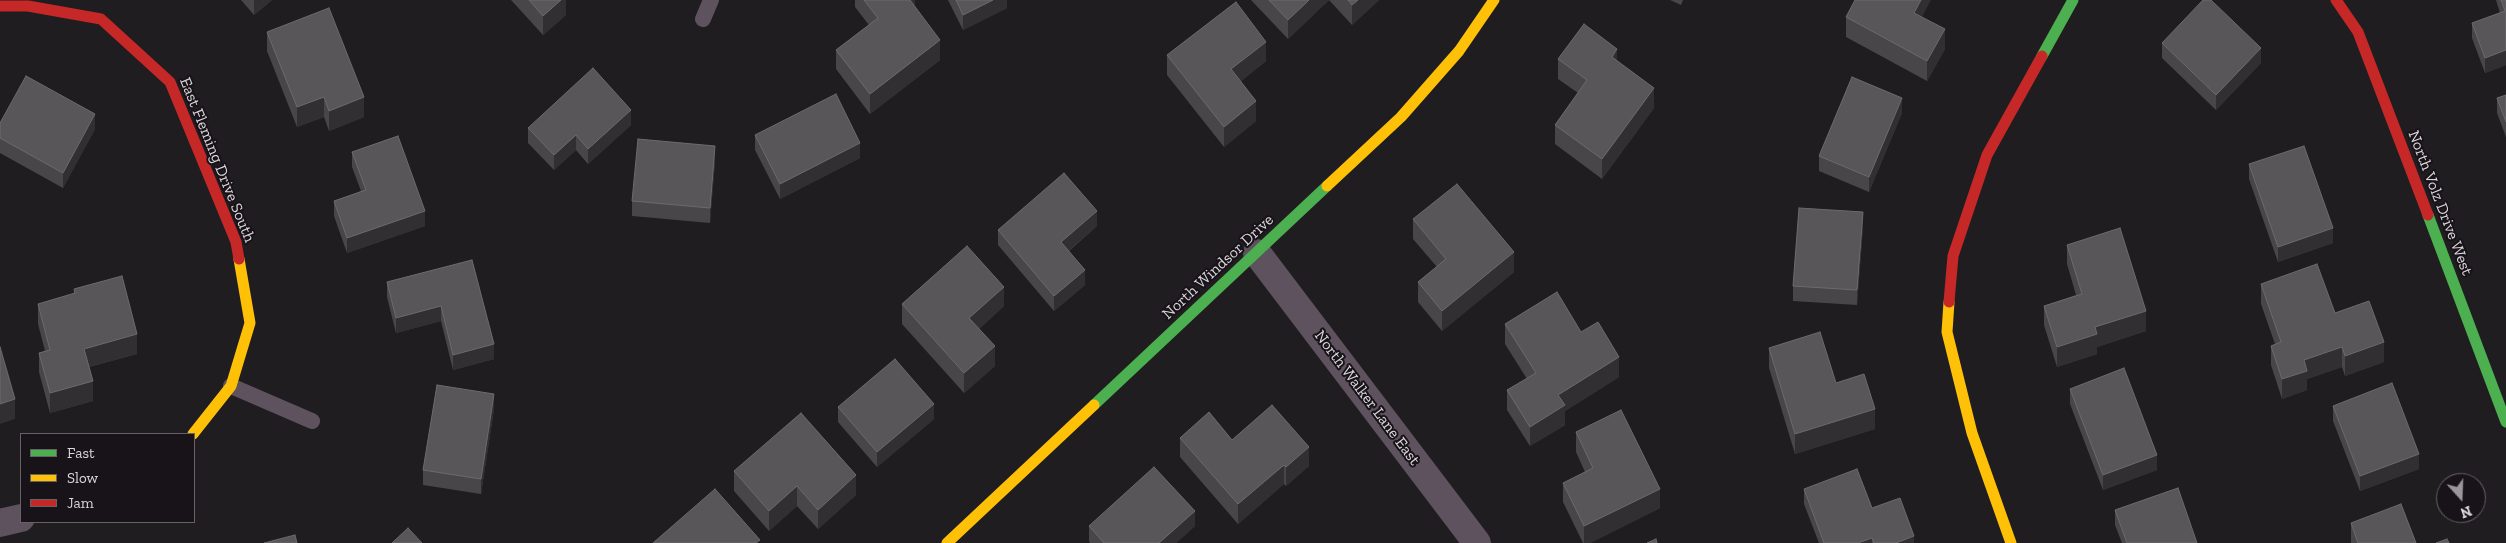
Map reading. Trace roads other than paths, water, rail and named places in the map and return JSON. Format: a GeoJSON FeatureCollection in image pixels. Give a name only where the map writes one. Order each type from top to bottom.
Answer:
{"type":"FeatureCollection","features":[{"type":"Feature","properties":{"kind":"street","name":"North Windsor Drive"},"geometry":{"type":"LineString","coordinates":[[947,543],[1401,117],[1459,51],[1494,0]]}},
{"type":"Feature","properties":{"kind":"street"},"geometry":{"type":"LineString","coordinates":[[2010,543],[1972,434],[1947,332],[1953,256],[1987,155],[2073,0]]}},
{"type":"Feature","properties":{"kind":"street","name":"North Volz Drive West"},"geometry":{"type":"LineString","coordinates":[[2336,0],[2358,32],[2506,422]]}},
{"type":"Feature","properties":{"kind":"street","name":"East Fleming Drive South"},"geometry":{"type":"LineString","coordinates":[[0,6],[28,6],[101,19],[170,82],[236,242],[250,323],[231,386]]}},
{"type":"Feature","properties":{"kind":"street","name":"North Walker Lane East"},"geometry":{"type":"LineString","coordinates":[[1257,253],[1477,543]]}},
{"type":"Feature","properties":{"kind":"street"},"geometry":{"type":"LineString","coordinates":[[194,433],[231,386]]}},
{"type":"Feature","properties":{"kind":"street"},"geometry":{"type":"LineString","coordinates":[[0,522],[20,518]]}},
{"type":"Feature","properties":{"kind":"lane"},"geometry":{"type":"LineString","coordinates":[[703,19],[711,0]]}},
{"type":"Feature","properties":{"kind":"lane"},"geometry":{"type":"LineString","coordinates":[[231,386],[312,421]]}}]}
